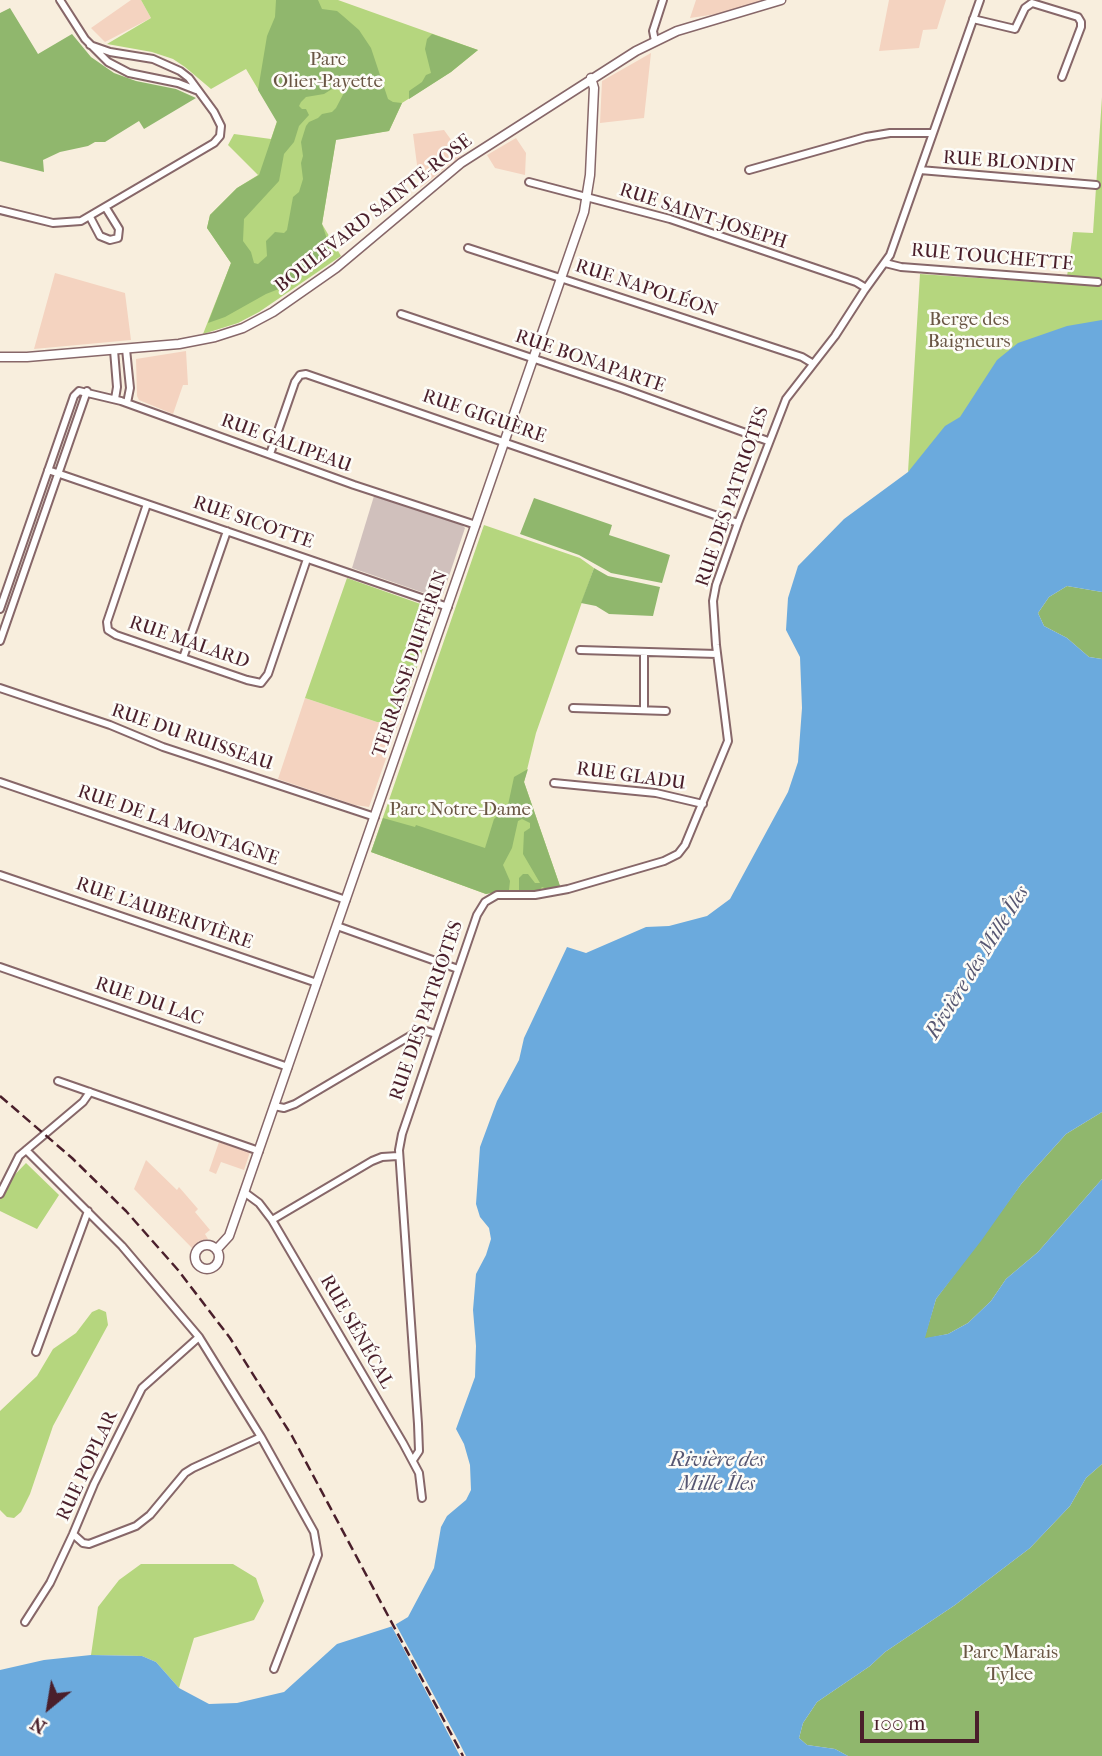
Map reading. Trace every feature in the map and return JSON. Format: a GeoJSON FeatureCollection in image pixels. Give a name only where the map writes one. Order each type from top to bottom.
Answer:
{"type":"FeatureCollection","features":[{"type":"Feature","properties":{"kind":"street"},"geometry":{"type":"LineString","coordinates":[[60,0],[90,45],[104,59],[124,71],[185,85],[203,96]]}},
{"type":"Feature","properties":{"kind":"street"},"geometry":{"type":"LineString","coordinates":[[655,40],[653,31],[663,0]]}},
{"type":"Feature","properties":{"kind":"street","name":"BOULEVARD SAINTE-ROSE"},"geometry":{"type":"LineString","coordinates":[[0,357],[179,344],[243,328],[273,312],[336,268],[451,170],[592,78],[655,40],[781,0]]}},
{"type":"Feature","properties":{"kind":"street","name":"RUE DES PATRIOTES"},"geometry":{"type":"LineString","coordinates":[[413,1460],[419,1451],[418,1424],[398,1156],[402,1134],[477,915],[489,899],[501,894],[548,893],[670,859],[685,845],[728,740],[713,611],[714,594],[738,523],[786,398],[835,336],[892,249],[980,0]]}},
{"type":"Feature","properties":{"kind":"street"},"geometry":{"type":"LineString","coordinates":[[973,19],[1016,29],[1025,8],[1032,3],[1078,17],[1082,22],[1081,27],[1062,76]]}},
{"type":"Feature","properties":{"kind":"street"},"geometry":{"type":"LineString","coordinates":[[0,210],[58,223],[72,223],[90,217],[216,141],[220,136],[221,126],[189,78],[165,63],[147,57],[110,52],[90,45]]}},
{"type":"Feature","properties":{"kind":"street","name":"TERRASSE DUFFERIN"},"geometry":{"type":"LineString","coordinates":[[216,1249],[228,1238],[587,197],[594,88],[592,78]]}},
{"type":"Feature","properties":{"kind":"street"},"geometry":{"type":"LineString","coordinates":[[749,170],[866,137],[890,133],[932,133]]}},
{"type":"Feature","properties":{"kind":"street","name":"RUE BLONDIN"},"geometry":{"type":"LineString","coordinates":[[920,170],[1096,185]]}},
{"type":"Feature","properties":{"kind":"street","name":"RUE SAINT-JOSEPH"},"geometry":{"type":"LineString","coordinates":[[529,182],[670,219],[856,282],[866,288]]}},
{"type":"Feature","properties":{"kind":"street"},"geometry":{"type":"LineString","coordinates":[[90,217],[100,236],[110,240],[118,238],[119,229],[106,208]]}},
{"type":"Feature","properties":{"kind":"street","name":"RUE NAPOLÉON"},"geometry":{"type":"LineString","coordinates":[[468,248],[802,357],[812,363]]}},
{"type":"Feature","properties":{"kind":"street","name":"RUE TOUCHETTE"},"geometry":{"type":"LineString","coordinates":[[885,263],[901,267],[1098,282]]}},
{"type":"Feature","properties":{"kind":"street","name":"RUE BONAPARTE"},"geometry":{"type":"LineString","coordinates":[[401,314],[768,441]]}},
{"type":"Feature","properties":{"kind":"street"},"geometry":{"type":"LineString","coordinates":[[126,349],[130,388],[127,403]]}},
{"type":"Feature","properties":{"kind":"street"},"geometry":{"type":"LineString","coordinates":[[114,350],[117,387],[115,399]]}},
{"type":"Feature","properties":{"kind":"street","name":"RUE GIGUÈRE"},"geometry":{"type":"LineString","coordinates":[[270,454],[295,382],[303,374],[738,523]]}},
{"type":"Feature","properties":{"kind":"street"},"geometry":{"type":"LineString","coordinates":[[0,609],[75,394],[87,391],[0,641]]}},
{"type":"Feature","properties":{"kind":"street","name":"RUE GALIPEAU"},"geometry":{"type":"LineString","coordinates":[[87,391],[476,525]]}},
{"type":"Feature","properties":{"kind":"street","name":"RUE SICOTTE"},"geometry":{"type":"LineString","coordinates":[[48,470],[447,607]]}},
{"type":"Feature","properties":{"kind":"street","name":"RUE MALARD"},"geometry":{"type":"LineString","coordinates":[[147,504],[107,626],[116,635],[247,680],[259,683],[268,674],[307,558]]}},
{"type":"Feature","properties":{"kind":"street"},"geometry":{"type":"LineString","coordinates":[[183,658],[227,531]]}},
{"type":"Feature","properties":{"kind":"street"},"geometry":{"type":"LineString","coordinates":[[8,586],[18,590]]}},
{"type":"Feature","properties":{"kind":"street"},"geometry":{"type":"LineString","coordinates":[[580,650],[717,654]]}},
{"type":"Feature","properties":{"kind":"street"},"geometry":{"type":"LineString","coordinates":[[644,653],[644,710]]}},
{"type":"Feature","properties":{"kind":"street","name":"RUE DU RUISSEAU"},"geometry":{"type":"LineString","coordinates":[[0,688],[117,728],[163,747],[374,817]]}},
{"type":"Feature","properties":{"kind":"street"},"geometry":{"type":"LineString","coordinates":[[573,708],[666,711]]}},
{"type":"Feature","properties":{"kind":"street","name":"RUE DE LA MONTAGNE"},"geometry":{"type":"LineString","coordinates":[[0,782],[346,900]]}},
{"type":"Feature","properties":{"kind":"street","name":"RUE GLADU"},"geometry":{"type":"LineString","coordinates":[[554,783],[656,793],[704,804]]}},
{"type":"Feature","properties":{"kind":"street","name":"RUE L'AUBERIVIÈRE"},"geometry":{"type":"LineString","coordinates":[[0,875],[317,983]]}},
{"type":"Feature","properties":{"kind":"street"},"geometry":{"type":"LineString","coordinates":[[337,926],[458,969]]}},
{"type":"Feature","properties":{"kind":"street","name":"RUE DU LAC"},"geometry":{"type":"LineString","coordinates":[[0,967],[288,1067]]}},
{"type":"Feature","properties":{"kind":"street"},"geometry":{"type":"LineString","coordinates":[[274,1106],[284,1108],[295,1104],[415,1033],[426,1031],[436,1034]]}},
{"type":"Feature","properties":{"kind":"street"},"geometry":{"type":"LineString","coordinates":[[58,1081],[259,1150]]}},
{"type":"Feature","properties":{"kind":"street"},"geometry":{"type":"LineString","coordinates":[[0,1194],[14,1163],[83,1102],[90,1091]]}},
{"type":"Feature","properties":{"kind":"street"},"geometry":{"type":"LineString","coordinates":[[26,1150],[122,1246],[198,1337],[261,1437],[314,1532],[318,1555],[274,1669]]}},
{"type":"Feature","properties":{"kind":"street"},"geometry":{"type":"LineString","coordinates":[[272,1220],[372,1161],[398,1156]]}},
{"type":"Feature","properties":{"kind":"street","name":"RUE SÉNÉCAL"},"geometry":{"type":"LineString","coordinates":[[244,1192],[259,1202],[272,1220],[413,1460],[421,1482],[422,1498]]}},
{"type":"Feature","properties":{"kind":"street"},"geometry":{"type":"LineString","coordinates":[[36,1352],[88,1211]]}},
{"type":"Feature","properties":{"kind":"street","name":"RUE POPLAR"},"geometry":{"type":"LineString","coordinates":[[25,1622],[50,1583],[94,1484],[142,1388],[198,1337]]}},
{"type":"Feature","properties":{"kind":"street"},"geometry":{"type":"LineString","coordinates":[[73,1534],[83,1543],[89,1544],[136,1526],[150,1515],[185,1473],[261,1437]]}},
{"type":"Feature","properties":{"kind":"shaded area"},"geometry":{"type":"Polygon","coordinates":[[[131,0],[141,0],[151,18],[105,42],[91,28],[131,0]]]}},
{"type":"Feature","properties":{"kind":"shaded area"},"geometry":{"type":"Polygon","coordinates":[[[696,0],[770,0],[737,11],[690,18],[696,0]]]}},
{"type":"Feature","properties":{"kind":"shaded area"},"geometry":{"type":"Polygon","coordinates":[[[889,0],[946,0],[937,29],[923,30],[919,48],[879,51],[889,0]]]}},
{"type":"Feature","properties":{"kind":"shaded area"},"geometry":{"type":"Polygon","coordinates":[[[651,53],[644,118],[600,123],[602,81],[651,53]]]}},
{"type":"Feature","properties":{"kind":"shaded area"},"geometry":{"type":"Polygon","coordinates":[[[444,130],[462,155],[420,188],[413,134],[444,130]]]}},
{"type":"Feature","properties":{"kind":"shaded area"},"geometry":{"type":"Polygon","coordinates":[[[516,138],[526,153],[525,175],[495,168],[487,155],[516,138]]]}},
{"type":"Feature","properties":{"kind":"shaded area"},"geometry":{"type":"Polygon","coordinates":[[[55,273],[125,293],[131,340],[34,349],[55,273]]]}},
{"type":"Feature","properties":{"kind":"shaded area"},"geometry":{"type":"Polygon","coordinates":[[[186,351],[188,385],[183,385],[173,414],[139,400],[136,359],[186,351]]]}},
{"type":"Feature","properties":{"kind":"shaded area"},"geometry":{"type":"Polygon","coordinates":[[[374,496],[461,524],[465,528],[443,594],[433,596],[352,568],[374,496]]]}},
{"type":"Feature","properties":{"kind":"shaded area"},"geometry":{"type":"Polygon","coordinates":[[[305,698],[377,722],[384,722],[403,710],[369,807],[355,805],[278,779],[305,698]]]}},
{"type":"Feature","properties":{"kind":"shaded area"},"geometry":{"type":"Polygon","coordinates":[[[219,1142],[250,1152],[244,1170],[221,1162],[216,1174],[209,1171],[219,1142]]]}},
{"type":"Feature","properties":{"kind":"shaded area"},"geometry":{"type":"Polygon","coordinates":[[[146,1160],[177,1190],[179,1187],[198,1209],[195,1212],[210,1230],[205,1234],[208,1239],[199,1241],[192,1248],[134,1189],[146,1160]]]}},
{"type":"Feature","properties":{"kind":"green space","name":"Parc Olier-Payette"},"geometry":{"type":"Polygon","coordinates":[[[141,0],[338,0],[478,50],[451,72],[402,103],[389,131],[336,139],[322,224],[341,256],[259,312],[238,323],[203,334],[231,263],[207,228],[210,215],[237,188],[258,175],[228,145],[234,134],[271,139],[277,121],[246,69],[211,89],[173,59],[152,52],[107,44],[151,18],[141,0]]]}},
{"type":"Feature","properties":{"kind":"green space"},"geometry":{"type":"Polygon","coordinates":[[[276,0],[318,0],[322,9],[337,11],[359,30],[371,48],[388,99],[402,103],[389,131],[336,140],[322,224],[329,250],[319,263],[289,285],[208,323],[231,263],[207,228],[210,215],[237,188],[259,175],[277,122],[258,90],[267,36],[275,17],[276,0]],[[343,77],[339,78],[332,89],[324,94],[306,97],[301,102],[299,106],[306,109],[309,115],[299,126],[294,142],[284,154],[279,181],[244,219],[243,241],[251,252],[254,263],[258,264],[267,256],[266,241],[275,232],[284,233],[287,230],[293,197],[299,192],[303,179],[301,142],[306,126],[336,108],[347,87],[343,77]]]}},
{"type":"Feature","properties":{"kind":"green space"},"geometry":{"type":"Polygon","coordinates":[[[10,8],[38,54],[72,34],[91,57],[114,73],[136,81],[176,89],[196,98],[144,129],[139,121],[105,142],[95,142],[60,152],[43,160],[44,172],[0,161],[0,13],[10,8]]]}},
{"type":"Feature","properties":{"kind":"green space"},"geometry":{"type":"Polygon","coordinates":[[[432,34],[478,50],[451,72],[409,99],[409,91],[431,73],[425,49],[427,39],[432,34]]]}},
{"type":"Feature","properties":{"kind":"green space","name":"Berge des Baigneurs"},"geometry":{"type":"Polygon","coordinates":[[[1102,97],[1102,329],[908,472],[920,274],[1066,284],[1073,232],[1093,233],[1102,97]]]}},
{"type":"Feature","properties":{"kind":"green space"},"geometry":{"type":"Polygon","coordinates":[[[534,498],[612,525],[609,535],[670,555],[662,583],[611,573],[579,555],[520,534],[534,498]]]}},
{"type":"Feature","properties":{"kind":"green space","name":"Parc Notre-Dame"},"geometry":{"type":"Polygon","coordinates":[[[484,525],[580,558],[594,568],[536,733],[524,782],[560,886],[539,891],[502,890],[486,894],[371,852],[484,525]]]}},
{"type":"Feature","properties":{"kind":"green space"},"geometry":{"type":"Polygon","coordinates":[[[594,568],[608,576],[660,587],[653,616],[609,614],[596,606],[581,603],[594,568]]]}},
{"type":"Feature","properties":{"kind":"green space"},"geometry":{"type":"Polygon","coordinates":[[[347,578],[429,607],[435,612],[403,710],[384,722],[305,698],[347,578]]]}},
{"type":"Feature","properties":{"kind":"green space"},"geometry":{"type":"Polygon","coordinates":[[[1067,586],[1102,592],[1102,659],[1089,657],[1067,638],[1044,626],[1038,613],[1049,597],[1067,586]]]}},
{"type":"Feature","properties":{"kind":"green space"},"geometry":{"type":"Polygon","coordinates":[[[528,769],[524,782],[560,886],[547,889],[542,887],[539,891],[519,890],[519,878],[523,874],[528,874],[535,883],[540,883],[523,854],[524,832],[530,828],[530,823],[522,819],[518,821],[512,848],[503,865],[510,881],[509,890],[486,894],[371,852],[383,818],[415,827],[416,825],[485,848],[494,819],[508,805],[514,777],[528,769]]]}},
{"type":"Feature","properties":{"kind":"green space"},"geometry":{"type":"Polygon","coordinates":[[[1102,1112],[1102,1179],[1038,1252],[1006,1279],[991,1301],[968,1323],[948,1334],[924,1339],[936,1299],[1022,1183],[1066,1134],[1102,1112]]]}},
{"type":"Feature","properties":{"kind":"green space"},"geometry":{"type":"Polygon","coordinates":[[[26,1163],[59,1195],[37,1229],[0,1211],[0,1194],[3,1187],[26,1163]]]}},
{"type":"Feature","properties":{"kind":"green space"},"geometry":{"type":"Polygon","coordinates":[[[99,1309],[106,1312],[108,1325],[53,1426],[30,1494],[21,1512],[14,1518],[7,1517],[0,1510],[0,1411],[37,1376],[53,1349],[76,1333],[92,1312],[99,1309]]]}},
{"type":"Feature","properties":{"kind":"green space","name":"Parc Marais Tylee"},"geometry":{"type":"Polygon","coordinates":[[[1102,1464],[1102,1756],[848,1756],[835,1749],[807,1745],[799,1738],[803,1723],[817,1702],[955,1605],[1030,1548],[1070,1506],[1086,1478],[1102,1464]]]}},
{"type":"Feature","properties":{"kind":"green space"},"geometry":{"type":"Polygon","coordinates":[[[141,1564],[233,1564],[256,1578],[264,1601],[254,1620],[194,1638],[179,1688],[156,1662],[142,1656],[91,1655],[98,1607],[119,1580],[141,1564]]]}},
{"type":"Feature","properties":{"kind":"water","name":"Rivière des Mille Îles"},"geometry":{"type":"Polygon","coordinates":[[[1102,320],[1102,592],[1067,586],[1049,597],[1038,613],[1044,626],[1067,638],[1089,657],[1102,659],[1102,1112],[1066,1134],[1022,1183],[936,1299],[925,1338],[948,1334],[968,1323],[991,1301],[1006,1279],[1038,1252],[1102,1179],[1102,1464],[1086,1478],[1070,1506],[1030,1548],[955,1605],[817,1702],[803,1723],[799,1738],[807,1745],[835,1749],[848,1756],[0,1756],[0,1670],[44,1660],[91,1655],[142,1656],[156,1662],[179,1688],[209,1704],[237,1703],[284,1692],[337,1644],[393,1626],[408,1617],[434,1568],[441,1527],[447,1516],[466,1500],[471,1490],[470,1465],[456,1429],[475,1377],[473,1310],[476,1274],[491,1239],[489,1228],[480,1217],[476,1204],[480,1147],[497,1101],[519,1060],[524,1038],[567,947],[586,953],[646,927],[669,926],[707,916],[730,899],[788,792],[798,762],[802,708],[800,657],[786,630],[788,598],[798,566],[844,519],[908,472],[945,426],[960,417],[997,360],[1018,343],[1067,326],[1102,320]]]}},
{"type":"Feature","properties":{"kind":"pier"},"geometry":{"type":"Polygon","coordinates":[[[394,1621],[466,1756],[460,1756],[390,1623],[394,1621]]]}},
{"type":"Feature","properties":{"kind":"railway"},"geometry":{"type":"LineString","coordinates":[[0,1096],[72,1158],[126,1211],[178,1270],[230,1338],[292,1436],[463,1756]]}}]}
